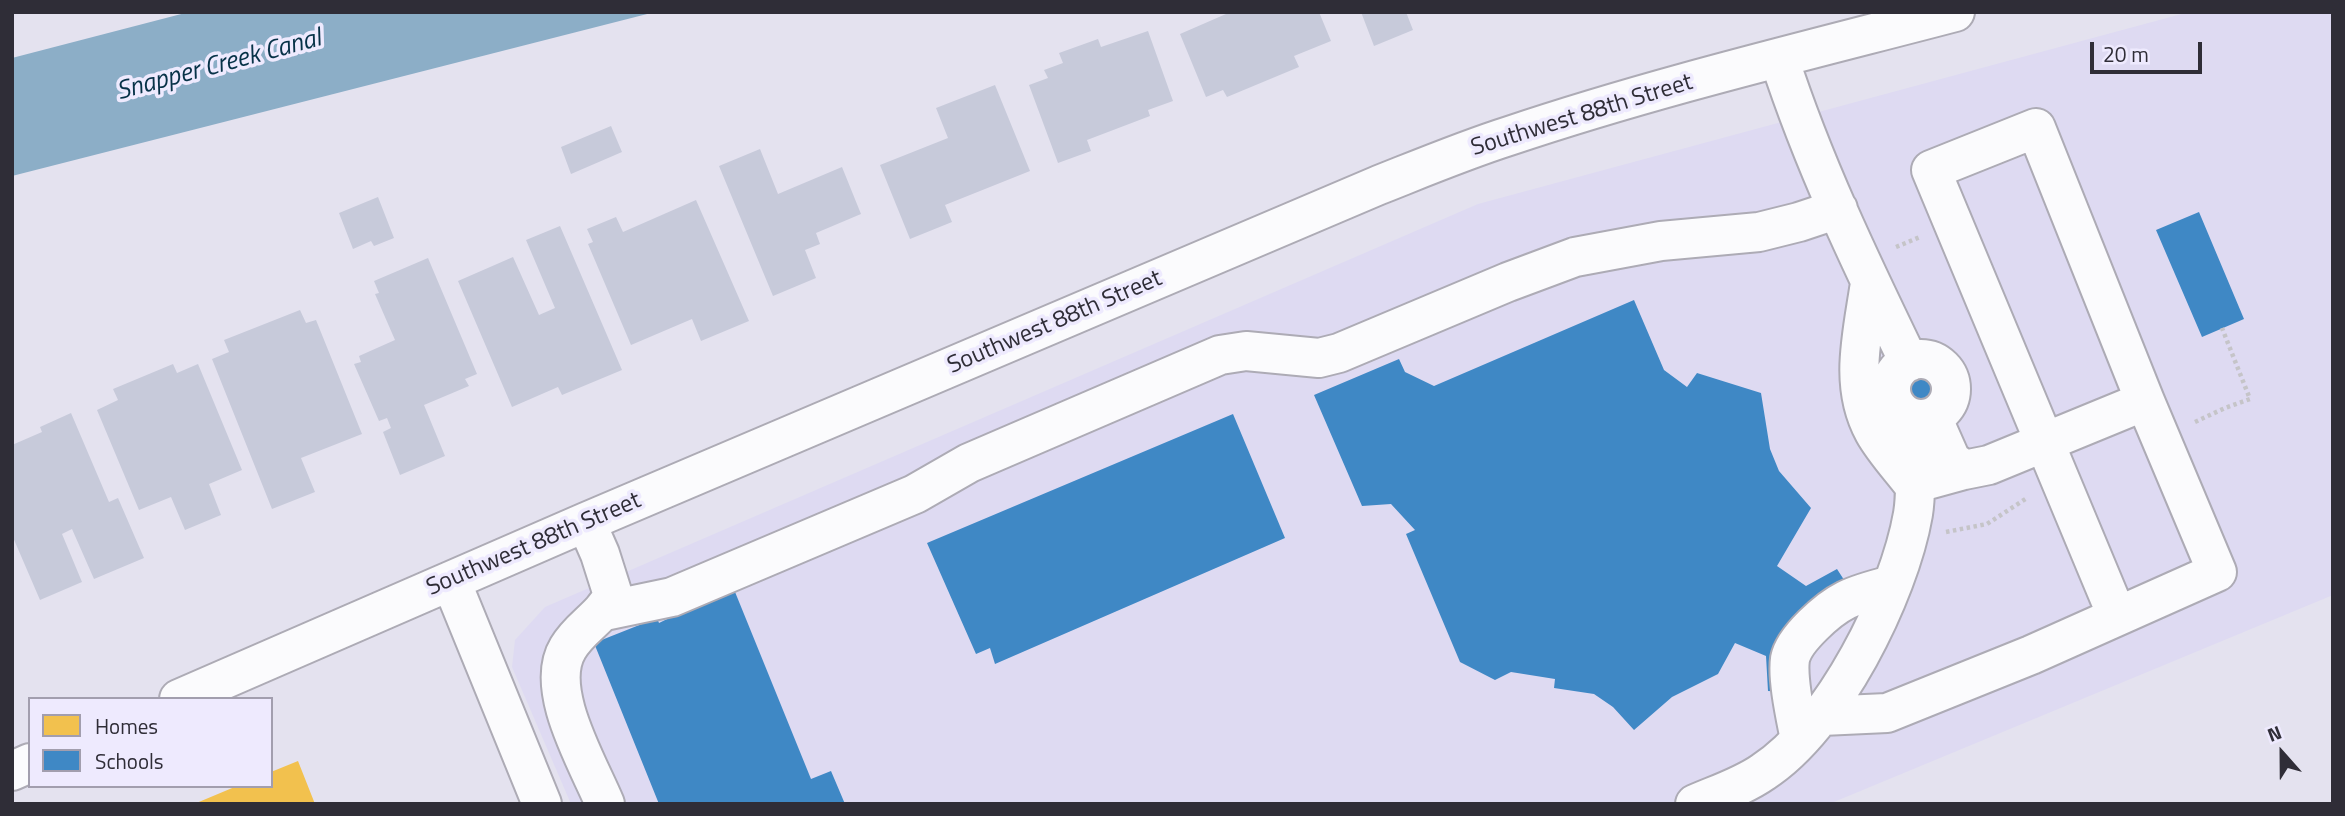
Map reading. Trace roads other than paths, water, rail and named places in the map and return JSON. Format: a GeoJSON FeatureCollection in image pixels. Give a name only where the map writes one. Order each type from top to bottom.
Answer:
{"type":"FeatureCollection","features":[{"type":"Feature","properties":{"kind":"street","name":"Southwest 88th Street"},"geometry":{"type":"LineString","coordinates":[[184,697],[586,522],[1379,185],[1458,154],[1550,122],[1955,12]]}},
{"type":"Feature","properties":{"kind":"street"},"geometry":{"type":"LineString","coordinates":[[1779,58],[1798,114],[1838,209],[1909,362],[1894,376],[1892,396],[1895,405],[1903,413],[1922,417],[1951,460],[1964,470]]}},
{"type":"Feature","properties":{"kind":"street"},"geometry":{"type":"LineString","coordinates":[[1811,728],[1887,713],[2031,655],[2217,572],[2036,128],[1931,170],[2118,616]]}},
{"type":"Feature","properties":{"kind":"street"},"geometry":{"type":"LineString","coordinates":[[605,611],[672,597],[915,494],[969,463],[1220,355],[1246,351],[1320,358],[1339,353],[1518,277],[1575,257],[1661,241],[1759,232],[1838,209]]}},
{"type":"Feature","properties":{"kind":"street"},"geometry":{"type":"LineString","coordinates":[[1870,282],[1859,363],[1859,385],[1874,432],[1913,484]]}},
{"type":"Feature","properties":{"kind":"street"},"geometry":{"type":"LineString","coordinates":[[1913,484],[1989,465],[2146,401]]}},
{"type":"Feature","properties":{"kind":"street"},"geometry":{"type":"LineString","coordinates":[[1695,804],[1763,773],[1811,728],[1866,642],[1905,549],[1911,521],[1922,417]]}},
{"type":"Feature","properties":{"kind":"street"},"geometry":{"type":"LineString","coordinates":[[586,522],[613,595],[605,611],[583,629],[570,645],[559,673],[564,707],[605,804]]}},
{"type":"Feature","properties":{"kind":"street"},"geometry":{"type":"LineString","coordinates":[[451,581],[542,804]]}},
{"type":"Feature","properties":{"kind":"street"},"geometry":{"type":"LineString","coordinates":[[1811,728],[1794,710],[1790,658],[1802,637],[1844,601],[1892,585]]}},
{"type":"Feature","properties":{"kind":"street"},"geometry":{"type":"LineString","coordinates":[[12,771],[28,764]]}},
{"type":"Feature","properties":{"kind":"water","name":"Snapper Creek Canal"},"geometry":{"type":"Polygon","coordinates":[[[189,12],[655,12],[12,176],[12,58],[189,12]]]}}]}
